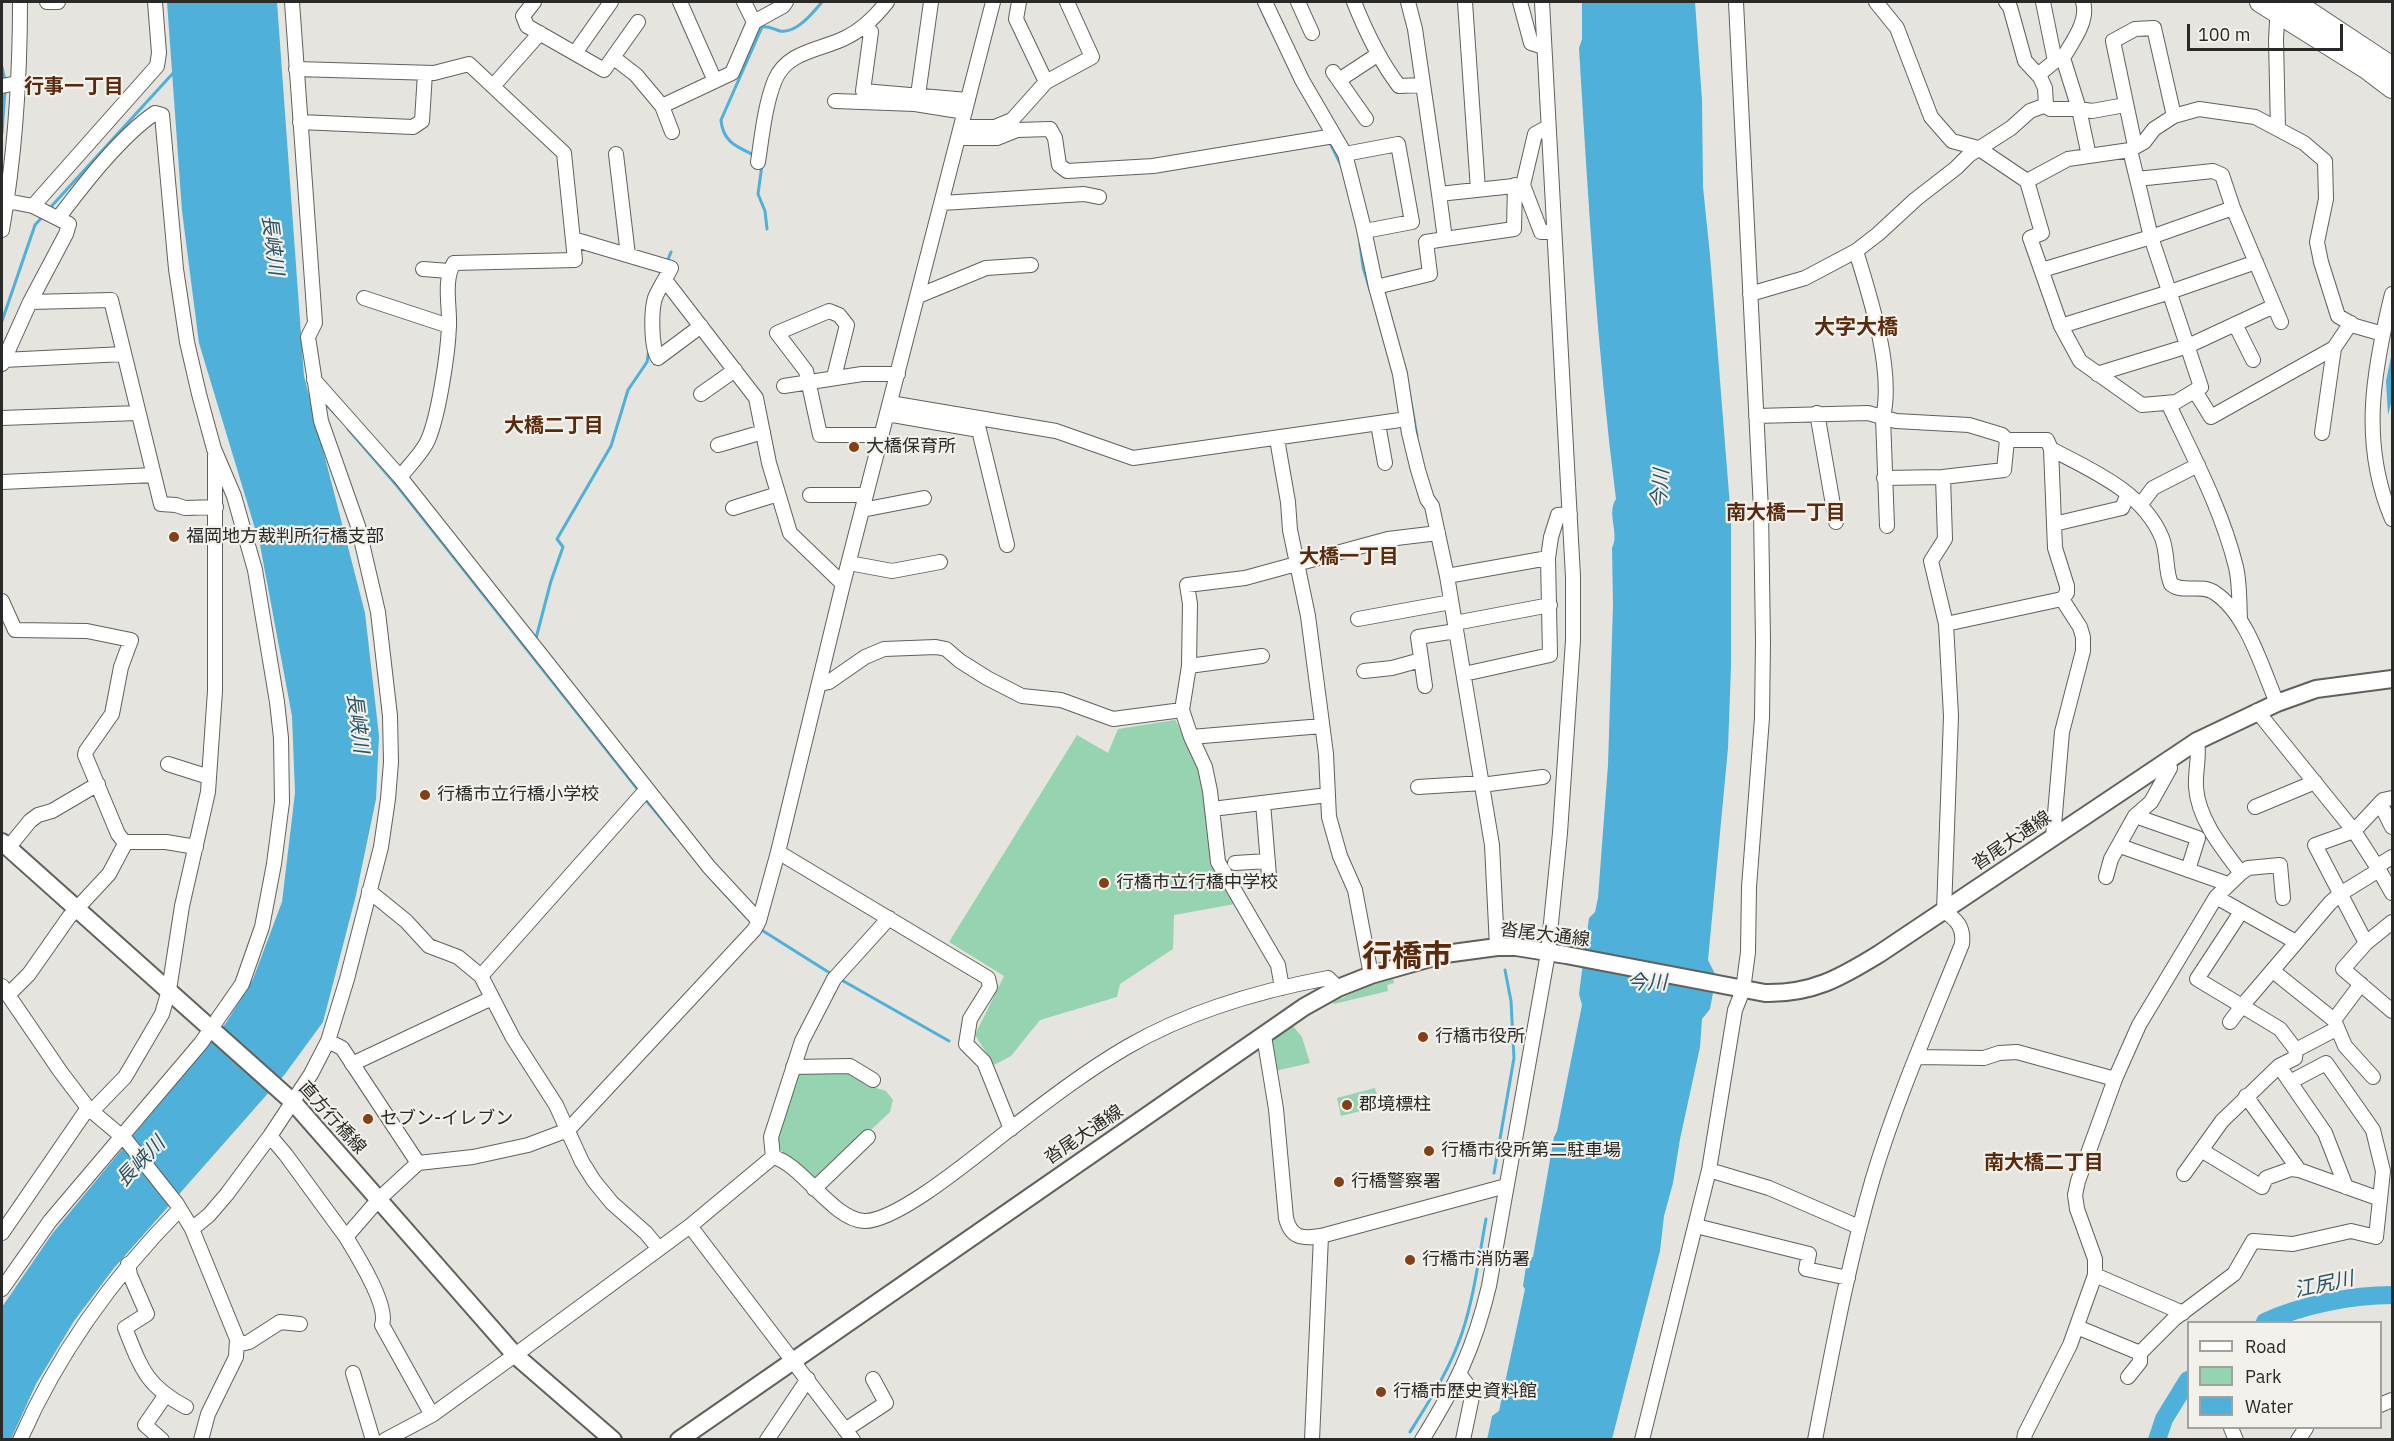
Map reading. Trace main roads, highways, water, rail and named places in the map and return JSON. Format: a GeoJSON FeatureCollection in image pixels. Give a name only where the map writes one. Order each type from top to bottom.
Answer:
{"type":"FeatureCollection","features":[{"type":"Feature","properties":{"kind":"highway"},"geometry":{"type":"LineString","coordinates":[[2260,2],[2283,5],[2392,67]]}},
{"type":"Feature","properties":{"kind":"highway"},"geometry":{"type":"LineString","coordinates":[[2283,5],[2392,88]]}},
{"type":"Feature","properties":{"kind":"main road","name":"沓尾大通線"},"geometry":{"type":"LineString","coordinates":[[679,1440],[1309,1004],[1338,988],[1371,975],[1445,954],[1497,947],[1516,947],[1566,955],[1736,988],[1785,994],[1820,986],[1879,954],[2197,741],[2277,702],[2316,689],[2392,679]]}},
{"type":"Feature","properties":{"kind":"main road","name":"直方行橋線"},"geometry":{"type":"LineString","coordinates":[[5,845],[289,1098],[515,1355],[613,1440]]}},
{"type":"Feature","properties":{"kind":"water","name":"長峡川"},"geometry":{"type":"Polygon","coordinates":[[[167,2],[277,2],[304,376],[365,613],[379,736],[376,799],[356,895],[323,1022],[285,1074],[114,1268],[74,1321],[36,1384],[11,1439],[2,1439],[2,1307],[52,1234],[226,1023],[253,979],[282,902],[295,793],[292,716],[260,545],[199,343],[182,211],[167,2]]]}},
{"type":"Feature","properties":{"kind":"water","name":"今川"},"geometry":{"type":"Polygon","coordinates":[[[1582,2],[1695,2],[1702,100],[1703,187],[1731,519],[1731,667],[1728,748],[1708,960],[1716,976],[1710,1009],[1702,1019],[1700,1047],[1673,1183],[1664,1216],[1660,1251],[1612,1439],[1487,1440],[1492,1416],[1499,1411],[1525,1289],[1523,1286],[1527,1260],[1533,1257],[1554,1137],[1582,1005],[1579,994],[1589,918],[1595,912],[1598,898],[1608,765],[1613,605],[1612,548],[1615,536],[1612,511],[1616,499],[1603,386],[1590,217],[1579,48],[1582,39],[1582,2]]]}},
{"type":"Feature","properties":{"kind":"water"},"geometry":{"type":"Polygon","coordinates":[[[2392,352],[2392,400],[2388,415],[2386,381],[2392,352]]]}},
{"type":"Feature","properties":{"kind":"waterway"},"geometry":{"type":"LineString","coordinates":[[756,156],[728,139],[722,128],[721,120],[762,27],[780,31],[792,29],[804,22],[822,2]]}},
{"type":"Feature","properties":{"kind":"waterway"},"geometry":{"type":"LineString","coordinates":[[1258,2],[1269,26]]}},
{"type":"Feature","properties":{"kind":"waterway"},"geometry":{"type":"LineString","coordinates":[[2,67],[5,80]]}},
{"type":"Feature","properties":{"kind":"waterway"},"geometry":{"type":"LineString","coordinates":[[48,210],[175,71]]}},
{"type":"Feature","properties":{"kind":"waterway"},"geometry":{"type":"LineString","coordinates":[[2,133],[5,90]]}},
{"type":"Feature","properties":{"kind":"waterway"},"geometry":{"type":"LineString","coordinates":[[1329,141],[1342,167]]}},
{"type":"Feature","properties":{"kind":"waterway"},"geometry":{"type":"LineString","coordinates":[[762,165],[758,194],[765,211],[767,229]]}},
{"type":"Feature","properties":{"kind":"waterway"},"geometry":{"type":"LineString","coordinates":[[2,321],[35,225],[44,215]]}},
{"type":"Feature","properties":{"kind":"waterway"},"geometry":{"type":"LineString","coordinates":[[1360,244],[1363,267],[1370,290]]}},
{"type":"Feature","properties":{"kind":"waterway"},"geometry":{"type":"LineString","coordinates":[[667,262],[671,252]]}},
{"type":"Feature","properties":{"kind":"waterway"},"geometry":{"type":"LineString","coordinates":[[535,642],[551,581],[563,547],[557,539],[611,446],[628,390],[647,362],[649,349]]}},
{"type":"Feature","properties":{"kind":"waterway"},"geometry":{"type":"LineString","coordinates":[[1405,369],[1417,436]]}},
{"type":"Feature","properties":{"kind":"waterway"},"geometry":{"type":"LineString","coordinates":[[324,402],[340,419]]}},
{"type":"Feature","properties":{"kind":"waterway"},"geometry":{"type":"LineString","coordinates":[[348,429],[398,487],[639,791]]}},
{"type":"Feature","properties":{"kind":"waterway"},"geometry":{"type":"LineString","coordinates":[[645,799],[675,835]]}},
{"type":"Feature","properties":{"kind":"waterway"},"geometry":{"type":"LineString","coordinates":[[714,882],[752,923]]}},
{"type":"Feature","properties":{"kind":"waterway"},"geometry":{"type":"LineString","coordinates":[[760,929],[833,975]]}},
{"type":"Feature","properties":{"kind":"waterway"},"geometry":{"type":"LineString","coordinates":[[1494,1173],[1514,1058],[1511,1001],[1505,970]]}},
{"type":"Feature","properties":{"kind":"waterway"},"geometry":{"type":"LineString","coordinates":[[838,978],[949,1041]]}},
{"type":"Feature","properties":{"kind":"waterway"},"geometry":{"type":"LineString","coordinates":[[1410,1432],[1446,1372],[1462,1333],[1473,1291],[1486,1219]]}},
{"type":"Feature","properties":{"kind":"waterway","name":"江尻川"},"geometry":{"type":"LineString","coordinates":[[2267,1321],[2327,1302],[2392,1295]]}},
{"type":"Feature","properties":{"kind":"waterway","name":"江尻川"},"geometry":{"type":"LineString","coordinates":[[2157,1440],[2164,1419],[2187,1382]]}},
{"type":"Feature","properties":{"kind":"place","name":"大橋保育所"},"geometry":{"type":"Point","coordinates":[854,447]}},
{"type":"Feature","properties":{"kind":"place","name":"福岡地方裁判所行橋支部"},"geometry":{"type":"Point","coordinates":[174,537]}},
{"type":"Feature","properties":{"kind":"place","name":"行橋市立行橋小学校"},"geometry":{"type":"Point","coordinates":[425,795]}},
{"type":"Feature","properties":{"kind":"place","name":"行橋市立行橋中学校"},"geometry":{"type":"Point","coordinates":[1104,883]}},
{"type":"Feature","properties":{"kind":"place","name":"行橋市役所"},"geometry":{"type":"Point","coordinates":[1423,1037]}},
{"type":"Feature","properties":{"kind":"place","name":"郡境標柱"},"geometry":{"type":"Point","coordinates":[1347,1105]}},
{"type":"Feature","properties":{"kind":"place","name":"セブン-イレブン"},"geometry":{"type":"Point","coordinates":[368,1119]}},
{"type":"Feature","properties":{"kind":"place","name":"行橋市役所第二駐車場"},"geometry":{"type":"Point","coordinates":[1429,1151]}},
{"type":"Feature","properties":{"kind":"place","name":"行橋警察署"},"geometry":{"type":"Point","coordinates":[1339,1182]}},
{"type":"Feature","properties":{"kind":"place","name":"行橋市消防署"},"geometry":{"type":"Point","coordinates":[1410,1260]}},
{"type":"Feature","properties":{"kind":"place","name":"行橋市歴史資料館"},"geometry":{"type":"Point","coordinates":[1381,1392]}},
{"type":"Feature","properties":{"kind":"district","name":"行事一丁目"},"geometry":{"type":"Point","coordinates":[74,87]}},
{"type":"Feature","properties":{"kind":"district","name":"大字大橋"},"geometry":{"type":"Point","coordinates":[1856,328]}},
{"type":"Feature","properties":{"kind":"district","name":"大橋二丁目"},"geometry":{"type":"Point","coordinates":[554,426]}},
{"type":"Feature","properties":{"kind":"district","name":"南大橋一丁目"},"geometry":{"type":"Point","coordinates":[1786,513]}},
{"type":"Feature","properties":{"kind":"district","name":"大橋一丁目"},"geometry":{"type":"Point","coordinates":[1349,557]}},
{"type":"Feature","properties":{"kind":"district","name":"行橋市"},"geometry":{"type":"Point","coordinates":[1407,957]}},
{"type":"Feature","properties":{"kind":"district","name":"南大橋二丁目"},"geometry":{"type":"Point","coordinates":[2044,1163]}}]}
